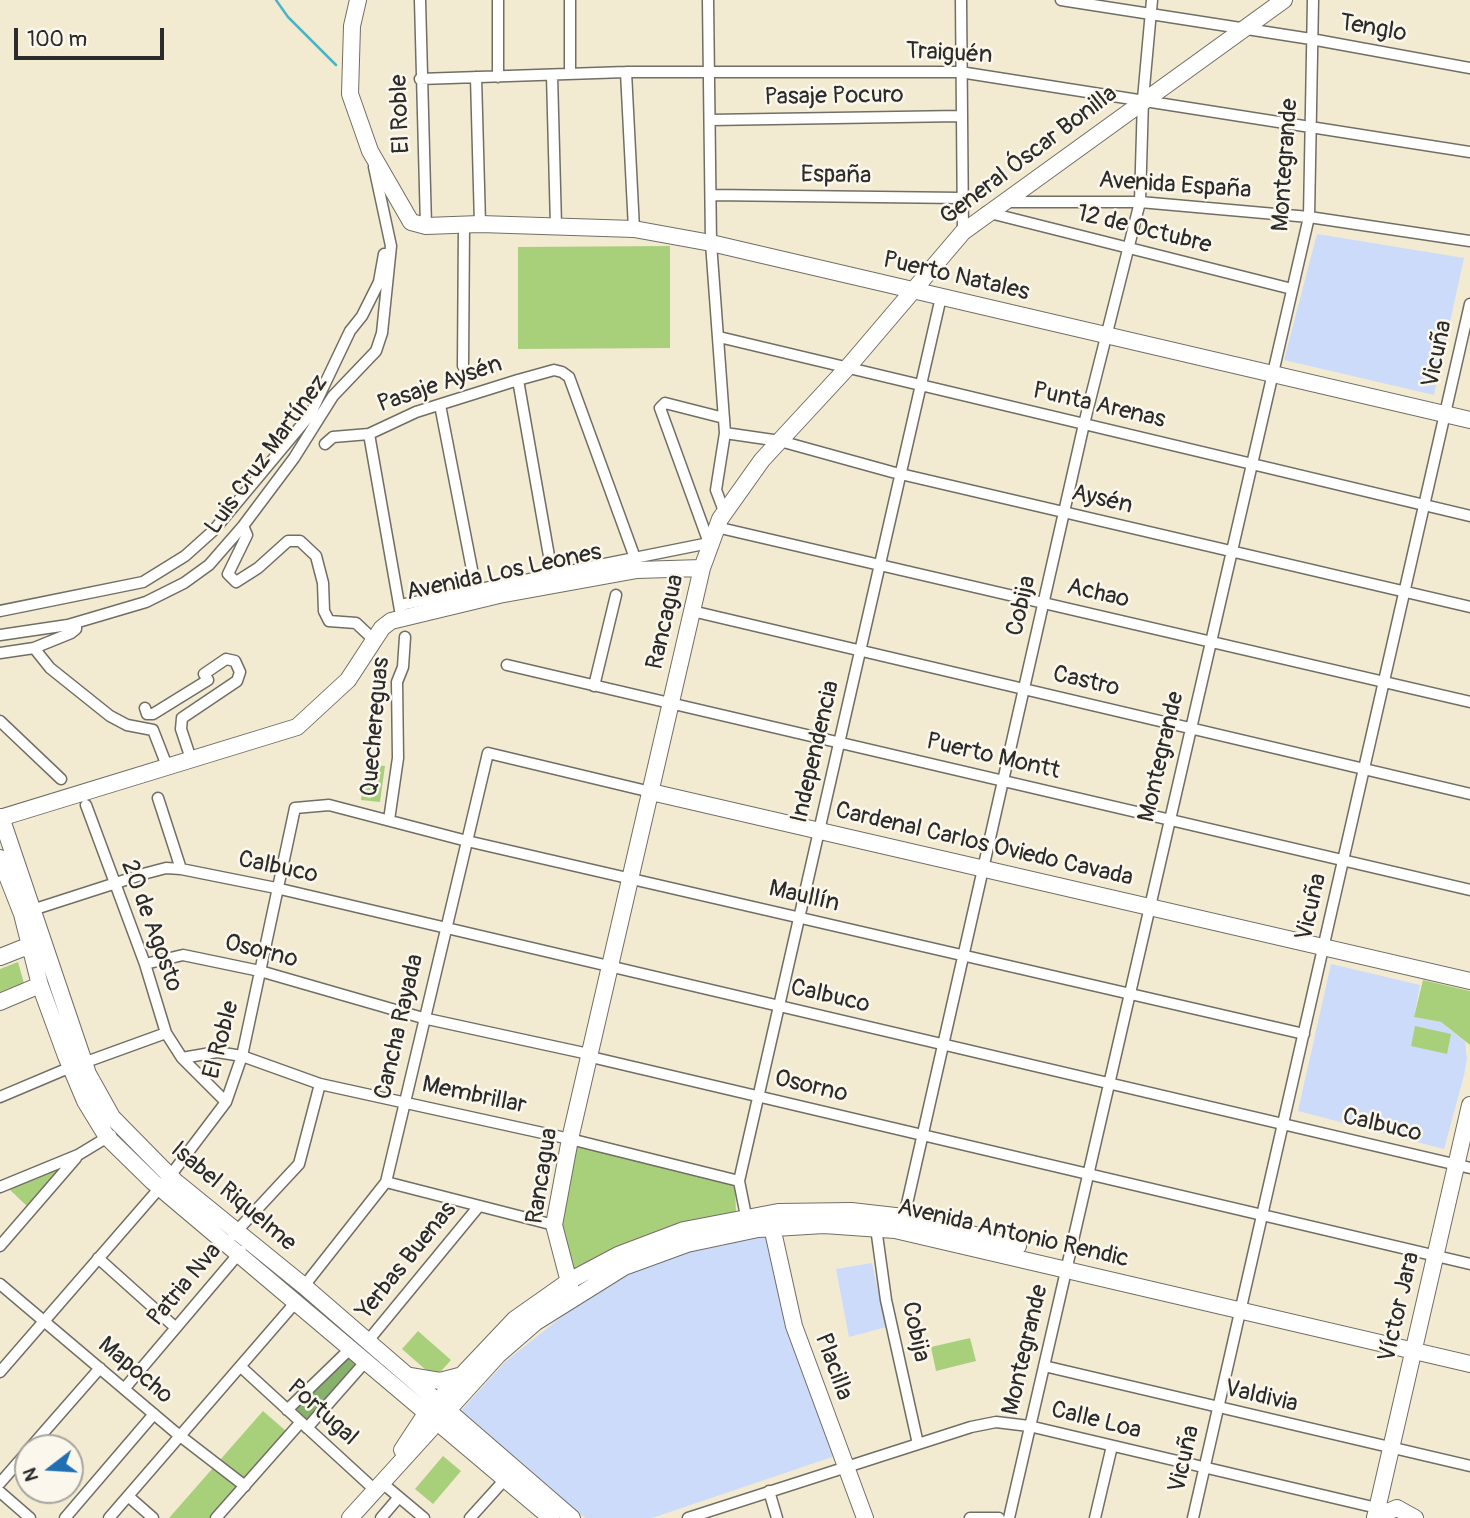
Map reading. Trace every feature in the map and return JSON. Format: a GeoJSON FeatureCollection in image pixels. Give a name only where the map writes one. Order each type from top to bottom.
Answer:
{"type":"FeatureCollection","features":[{"type":"Feature","properties":{"kind":"main road"},"geometry":{"type":"LineString","coordinates":[[358,0],[352,26],[351,94],[370,151],[411,222],[426,226]]}},
{"type":"Feature","properties":{"kind":"main road","name":"General Óscar Bonilla"},"geometry":{"type":"LineString","coordinates":[[724,511],[780,441],[848,367],[963,232],[986,212],[1284,0]]}},
{"type":"Feature","properties":{"kind":"main road","name":"Puerto Natales"},"geometry":{"type":"LineString","coordinates":[[426,226],[472,224],[634,229],[711,243],[1470,420]]}},
{"type":"Feature","properties":{"kind":"main road","name":"Rancagua"},"geometry":{"type":"LineString","coordinates":[[569,1281],[554,1225],[570,1139],[612,967],[702,568],[709,543],[724,511]]}},
{"type":"Feature","properties":{"kind":"main road","name":"Avenida Los Leones"},"geometry":{"type":"LineString","coordinates":[[1,818],[297,727],[348,680],[382,628],[401,611],[637,570],[702,568]]}},
{"type":"Feature","properties":{"kind":"main road","name":"Cardenal Carlos Oviedo Cavada"},"geometry":{"type":"LineString","coordinates":[[651,792],[1470,981]]}},
{"type":"Feature","properties":{"kind":"main road","name":"Isabel Riquelme"},"geometry":{"type":"LineString","coordinates":[[1,818],[26,912],[28,946],[40,985],[81,1068],[103,1105],[164,1181],[226,1243],[366,1361],[438,1412],[509,1474],[551,1518]]}},
{"type":"Feature","properties":{"kind":"main road","name":"Isabel Riquelme"},"geometry":{"type":"LineString","coordinates":[[0,858],[45,955],[81,1068],[85,1101],[107,1137],[243,1236],[304,1286],[406,1374],[438,1412]]}},
{"type":"Feature","properties":{"kind":"main road"},"geometry":{"type":"LineString","coordinates":[[0,957],[28,946],[45,955]]}},
{"type":"Feature","properties":{"kind":"main road"},"geometry":{"type":"LineString","coordinates":[[0,1002],[40,985]]}},
{"type":"Feature","properties":{"kind":"main road","name":"Víctor Jara"},"geometry":{"type":"LineString","coordinates":[[1375,1515],[1436,1255],[1463,1167],[1470,1105]]}},
{"type":"Feature","properties":{"kind":"main road","name":"Avenida Antonio Rendic"},"geometry":{"type":"LineString","coordinates":[[438,1412],[459,1376],[515,1319],[569,1281],[652,1241],[684,1230],[746,1216],[824,1210],[904,1217],[1068,1263],[1242,1306],[1415,1345],[1470,1353]]}},
{"type":"Feature","properties":{"kind":"main road","name":"Avenida Antonio Rendic"},"geometry":{"type":"LineString","coordinates":[[350,1518],[438,1412],[498,1355],[555,1310],[624,1267],[657,1254],[710,1238],[772,1227],[879,1227],[1068,1263]]}},
{"type":"Feature","properties":{"kind":"main road","name":"Placilla"},"geometry":{"type":"LineString","coordinates":[[772,1227],[794,1326],[865,1518]]}},
{"type":"Feature","properties":{"kind":"main road","name":"Rancagua"},"geometry":{"type":"LineString","coordinates":[[553,1290],[559,1247]]}},
{"type":"Feature","properties":{"kind":"main road","name":"Avenida Antonio Rendic"},"geometry":{"type":"LineString","coordinates":[[555,1310],[567,1292],[569,1281]]}},
{"type":"Feature","properties":{"kind":"main road","name":"Avenida Antonio Rendic"},"geometry":{"type":"LineString","coordinates":[[1415,1345],[1470,1364]]}},
{"type":"Feature","properties":{"kind":"main road"},"geometry":{"type":"LineString","coordinates":[[406,1374],[440,1381],[459,1376]]}},
{"type":"Feature","properties":{"kind":"main road","name":"Isabel Riquelme"},"geometry":{"type":"LineString","coordinates":[[509,1474],[572,1518]]}},
{"type":"Feature","properties":{"kind":"main road"},"geometry":{"type":"LineString","coordinates":[[1375,1515],[1397,1508],[1415,1518]]}},
{"type":"Feature","properties":{"kind":"street","name":"El Roble"},"geometry":{"type":"LineString","coordinates":[[420,0],[426,226]]}},
{"type":"Feature","properties":{"kind":"street"},"geometry":{"type":"LineString","coordinates":[[498,0],[498,77]]}},
{"type":"Feature","properties":{"kind":"street"},"geometry":{"type":"LineString","coordinates":[[570,0],[570,73]]}},
{"type":"Feature","properties":{"kind":"street"},"geometry":{"type":"LineString","coordinates":[[708,0],[711,243],[725,433],[716,489],[724,511]]}},
{"type":"Feature","properties":{"kind":"street"},"geometry":{"type":"LineString","coordinates":[[961,0],[963,232]]}},
{"type":"Feature","properties":{"kind":"street","name":"Tenglo"},"geometry":{"type":"LineString","coordinates":[[1061,0],[1311,39],[1470,68]]}},
{"type":"Feature","properties":{"kind":"street","name":"Cobija"},"geometry":{"type":"LineString","coordinates":[[904,1217],[925,1136],[1084,424],[1140,202],[1143,99],[1152,0]]}},
{"type":"Feature","properties":{"kind":"street","name":"Montegrande"},"geometry":{"type":"LineString","coordinates":[[1009,1518],[1309,217],[1313,127],[1313,0]]}},
{"type":"Feature","properties":{"kind":"street","name":"Traiguén"},"geometry":{"type":"LineString","coordinates":[[420,79],[626,72],[960,72],[1470,152]]}},
{"type":"Feature","properties":{"kind":"street"},"geometry":{"type":"LineString","coordinates":[[626,72],[634,229]]}},
{"type":"Feature","properties":{"kind":"street"},"geometry":{"type":"LineString","coordinates":[[552,75],[556,226]]}},
{"type":"Feature","properties":{"kind":"street"},"geometry":{"type":"LineString","coordinates":[[463,366],[472,224],[476,77]]}},
{"type":"Feature","properties":{"kind":"street","name":"Pasaje Pocuro"},"geometry":{"type":"LineString","coordinates":[[710,120],[960,116]]}},
{"type":"Feature","properties":{"kind":"street","name":"Luis Cruz Martínez"},"geometry":{"type":"LineString","coordinates":[[0,635],[76,623],[146,602],[184,583],[209,565],[243,526],[294,458],[333,397],[376,351],[382,333],[391,246],[370,151]]}},
{"type":"Feature","properties":{"kind":"street","name":"España"},"geometry":{"type":"LineString","coordinates":[[711,195],[961,198]]}},
{"type":"Feature","properties":{"kind":"street","name":"Avenida España"},"geometry":{"type":"LineString","coordinates":[[1001,202],[1140,202],[1309,217],[1470,241]]}},
{"type":"Feature","properties":{"kind":"street","name":"12 de Octubre"},"geometry":{"type":"LineString","coordinates":[[986,212],[1292,289]]}},
{"type":"Feature","properties":{"kind":"street"},"geometry":{"type":"LineString","coordinates":[[0,611],[143,582],[185,556],[214,530],[310,415],[350,331],[362,316],[379,282],[388,227]]}},
{"type":"Feature","properties":{"kind":"street","name":"Independencia"},"geometry":{"type":"LineString","coordinates":[[746,1216],[739,1181],[941,297]]}},
{"type":"Feature","properties":{"kind":"street","name":"Vicuña"},"geometry":{"type":"LineString","coordinates":[[1193,1518],[1470,304]]}},
{"type":"Feature","properties":{"kind":"street","name":"Punta Arenas"},"geometry":{"type":"LineString","coordinates":[[719,337],[1470,516]]}},
{"type":"Feature","properties":{"kind":"street","name":"Pasaje Aysén"},"geometry":{"type":"LineString","coordinates":[[325,444],[333,437],[369,434],[440,405],[554,370],[569,377],[635,558]]}},
{"type":"Feature","properties":{"kind":"street"},"geometry":{"type":"LineString","coordinates":[[519,380],[552,573]]}},
{"type":"Feature","properties":{"kind":"street"},"geometry":{"type":"LineString","coordinates":[[709,543],[660,408],[665,404],[724,418]]}},
{"type":"Feature","properties":{"kind":"street"},"geometry":{"type":"LineString","coordinates":[[440,405],[476,590]]}},
{"type":"Feature","properties":{"kind":"street","name":"Aysén"},"geometry":{"type":"LineString","coordinates":[[725,433],[780,441],[901,474],[1470,607]]}},
{"type":"Feature","properties":{"kind":"street"},"geometry":{"type":"LineString","coordinates":[[369,434],[401,611]]}},
{"type":"Feature","properties":{"kind":"street"},"geometry":{"type":"LineString","coordinates":[[243,526],[247,535],[228,574],[236,582],[258,568],[288,541],[300,541],[316,556],[323,583],[324,611],[329,621],[356,624],[374,640]]}},
{"type":"Feature","properties":{"kind":"street","name":"Achao"},"geometry":{"type":"LineString","coordinates":[[716,527],[1470,702]]}},
{"type":"Feature","properties":{"kind":"street","name":"Avenida Los Leones"},"geometry":{"type":"LineString","coordinates":[[401,611],[552,573],[709,543]]}},
{"type":"Feature","properties":{"kind":"street"},"geometry":{"type":"LineString","coordinates":[[594,686],[616,595]]}},
{"type":"Feature","properties":{"kind":"street","name":"Castro"},"geometry":{"type":"LineString","coordinates":[[692,611],[1470,794]]}},
{"type":"Feature","properties":{"kind":"street","name":"Luis Cruz Martínez"},"geometry":{"type":"LineString","coordinates":[[0,653],[34,649],[76,629],[76,623]]}},
{"type":"Feature","properties":{"kind":"street","name":"Quechereguas"},"geometry":{"type":"LineString","coordinates":[[389,820],[398,758],[397,682],[402,667],[405,637]]}},
{"type":"Feature","properties":{"kind":"street"},"geometry":{"type":"LineString","coordinates":[[34,649],[50,668],[110,716],[127,724],[153,730],[167,766]]}},
{"type":"Feature","properties":{"kind":"street"},"geometry":{"type":"LineString","coordinates":[[145,708],[147,714],[153,714],[208,680],[204,674],[226,659],[235,661],[240,672],[237,681],[182,718],[181,729],[191,759]]}},
{"type":"Feature","properties":{"kind":"street","name":"Puerto Montt"},"geometry":{"type":"LineString","coordinates":[[507,665],[1470,890]]}},
{"type":"Feature","properties":{"kind":"street"},"geometry":{"type":"LineString","coordinates":[[0,720],[61,779]]}},
{"type":"Feature","properties":{"kind":"street","name":"Cardenal Carlos Oviedo Cavada"},"geometry":{"type":"LineString","coordinates":[[488,753],[651,792]]}},
{"type":"Feature","properties":{"kind":"street","name":"Cancha Rayada"},"geometry":{"type":"LineString","coordinates":[[304,1286],[386,1182],[488,753]]}},
{"type":"Feature","properties":{"kind":"street"},"geometry":{"type":"LineString","coordinates":[[158,798],[180,869]]}},
{"type":"Feature","properties":{"kind":"street","name":"20 de Agosto"},"geometry":{"type":"LineString","coordinates":[[86,805],[145,964],[166,1033],[182,1058],[226,1102]]}},
{"type":"Feature","properties":{"kind":"street","name":"Maullín"},"geometry":{"type":"LineString","coordinates":[[295,808],[329,805],[467,841],[1304,1034]]}},
{"type":"Feature","properties":{"kind":"street","name":"El Roble"},"geometry":{"type":"LineString","coordinates":[[0,1371],[164,1181],[226,1102],[242,1056],[295,808]]}},
{"type":"Feature","properties":{"kind":"street","name":"Calbuco"},"geometry":{"type":"LineString","coordinates":[[26,912],[166,868],[180,869],[276,888],[1463,1167]]}},
{"type":"Feature","properties":{"kind":"street","name":"Osorno"},"geometry":{"type":"LineString","coordinates":[[145,964],[183,955],[260,971],[423,1018],[584,1053],[591,1057],[1470,1264]]}},
{"type":"Feature","properties":{"kind":"street"},"geometry":{"type":"LineString","coordinates":[[0,1097],[166,1033]]}},
{"type":"Feature","properties":{"kind":"street"},"geometry":{"type":"LineString","coordinates":[[182,1058],[217,1052],[242,1056]]}},
{"type":"Feature","properties":{"kind":"street","name":"Membrillar"},"geometry":{"type":"LineString","coordinates":[[242,1056],[320,1084],[570,1139],[739,1181]]}},
{"type":"Feature","properties":{"kind":"street"},"geometry":{"type":"LineString","coordinates":[[226,1243],[243,1236],[299,1164],[320,1084]]}},
{"type":"Feature","properties":{"kind":"street"},"geometry":{"type":"LineString","coordinates":[[0,1187],[78,1155],[123,1130]]}},
{"type":"Feature","properties":{"kind":"street"},"geometry":{"type":"LineString","coordinates":[[0,1246],[78,1155]]}},
{"type":"Feature","properties":{"kind":"street"},"geometry":{"type":"LineString","coordinates":[[386,1182],[554,1225]]}},
{"type":"Feature","properties":{"kind":"street","name":"Yerbas Buenas"},"geometry":{"type":"LineString","coordinates":[[367,1342],[479,1206]]}},
{"type":"Feature","properties":{"kind":"street","name":"Cobija"},"geometry":{"type":"LineString","coordinates":[[879,1227],[877,1236],[886,1300],[918,1444]]}},
{"type":"Feature","properties":{"kind":"street","name":"Patria Nva"},"geometry":{"type":"LineString","coordinates":[[124,1389],[239,1254],[243,1236]]}},
{"type":"Feature","properties":{"kind":"street"},"geometry":{"type":"LineString","coordinates":[[97,1258],[176,1328]]}},
{"type":"Feature","properties":{"kind":"street","name":"Mapocho"},"geometry":{"type":"LineString","coordinates":[[0,1284],[154,1414],[245,1486]]}},
{"type":"Feature","properties":{"kind":"street"},"geometry":{"type":"LineString","coordinates":[[109,1518],[295,1303]]}},
{"type":"Feature","properties":{"kind":"street"},"geometry":{"type":"LineString","coordinates":[[287,1410],[351,1348]]}},
{"type":"Feature","properties":{"kind":"street"},"geometry":{"type":"LineString","coordinates":[[216,1518],[366,1361]]}},
{"type":"Feature","properties":{"kind":"street","name":"Valdivia"},"geometry":{"type":"LineString","coordinates":[[1044,1366],[1470,1466]]}},
{"type":"Feature","properties":{"kind":"street","name":"Portugal"},"geometry":{"type":"LineString","coordinates":[[241,1367],[303,1425],[378,1486],[399,1497],[424,1518]]}},
{"type":"Feature","properties":{"kind":"street"},"geometry":{"type":"LineString","coordinates":[[42,1434],[100,1368]]}},
{"type":"Feature","properties":{"kind":"street"},"geometry":{"type":"LineString","coordinates":[[65,1518],[154,1414]]}},
{"type":"Feature","properties":{"kind":"street","name":"Calle Loa"},"geometry":{"type":"LineString","coordinates":[[690,1518],[846,1466],[971,1427],[996,1422],[1029,1426],[1375,1515]]}},
{"type":"Feature","properties":{"kind":"street"},"geometry":{"type":"LineString","coordinates":[[1095,1518],[1112,1447]]}},
{"type":"Feature","properties":{"kind":"street"},"geometry":{"type":"LineString","coordinates":[[0,1483],[14,1467]]}},
{"type":"Feature","properties":{"kind":"street"},"geometry":{"type":"LineString","coordinates":[[470,1518],[509,1474]]}},
{"type":"Feature","properties":{"kind":"street"},"geometry":{"type":"LineString","coordinates":[[769,1491],[777,1518]]}},
{"type":"Feature","properties":{"kind":"street"},"geometry":{"type":"LineString","coordinates":[[0,1492],[30,1518]]}},
{"type":"Feature","properties":{"kind":"street"},"geometry":{"type":"LineString","coordinates":[[128,1496],[153,1518]]}},
{"type":"Feature","properties":{"kind":"street"},"geometry":{"type":"LineString","coordinates":[[381,1518],[399,1497]]}},
{"type":"Feature","properties":{"kind":"street"},"geometry":{"type":"LineString","coordinates":[[970,1518],[999,1518]]}},
{"type":"Feature","properties":{"kind":"shaded area"},"geometry":{"type":"Polygon","coordinates":[[[1317,234],[1464,258],[1434,395],[1284,360],[1317,234]]]}},
{"type":"Feature","properties":{"kind":"shaded area"},"geometry":{"type":"Polygon","coordinates":[[[1331,964],[1420,985],[1414,1017],[1441,1022],[1465,1042],[1467,1059],[1464,1075],[1444,1149],[1298,1111],[1331,964]]]}},
{"type":"Feature","properties":{"kind":"shaded area"},"geometry":{"type":"Polygon","coordinates":[[[771,1230],[838,1455],[652,1518],[586,1518],[517,1468],[458,1414],[505,1362],[565,1314],[589,1288],[625,1268],[771,1230]]]}},
{"type":"Feature","properties":{"kind":"shaded area"},"geometry":{"type":"Polygon","coordinates":[[[872,1263],[886,1327],[849,1337],[836,1269],[872,1263]]]}},
{"type":"Feature","properties":{"kind":"green space"},"geometry":{"type":"Polygon","coordinates":[[[670,246],[670,348],[518,349],[518,247],[670,246]]]}},
{"type":"Feature","properties":{"kind":"green space"},"geometry":{"type":"Polygon","coordinates":[[[366,764],[385,766],[380,802],[361,800],[366,764]]]}},
{"type":"Feature","properties":{"kind":"green space"},"geometry":{"type":"Polygon","coordinates":[[[18,962],[25,987],[0,997],[0,969],[18,962]]]}},
{"type":"Feature","properties":{"kind":"green space"},"geometry":{"type":"Polygon","coordinates":[[[1423,980],[1470,991],[1470,1045],[1441,1022],[1414,1017],[1423,980]]]}},
{"type":"Feature","properties":{"kind":"green space"},"geometry":{"type":"Polygon","coordinates":[[[1415,1026],[1451,1034],[1447,1054],[1411,1046],[1415,1026]]]}},
{"type":"Feature","properties":{"kind":"green space"},"geometry":{"type":"Polygon","coordinates":[[[573,1145],[735,1184],[736,1212],[682,1226],[572,1274],[559,1225],[573,1145]]]}},
{"type":"Feature","properties":{"kind":"green space"},"geometry":{"type":"Polygon","coordinates":[[[74,1158],[29,1208],[8,1188],[74,1158]]]}},
{"type":"Feature","properties":{"kind":"green space"},"geometry":{"type":"Polygon","coordinates":[[[255,1253],[373,1356],[362,1353],[251,1257],[255,1253]]]}},
{"type":"Feature","properties":{"kind":"green space"},"geometry":{"type":"Polygon","coordinates":[[[418,1331],[451,1360],[435,1378],[402,1349],[418,1331]]]}},
{"type":"Feature","properties":{"kind":"green space"},"geometry":{"type":"Polygon","coordinates":[[[970,1338],[976,1361],[936,1371],[931,1347],[970,1338]]]}},
{"type":"Feature","properties":{"kind":"green space"},"geometry":{"type":"Polygon","coordinates":[[[348,1355],[357,1364],[308,1424],[294,1412],[348,1355]]]}},
{"type":"Feature","properties":{"kind":"green space"},"geometry":{"type":"Polygon","coordinates":[[[263,1411],[286,1431],[210,1518],[169,1518],[263,1411]]]}},
{"type":"Feature","properties":{"kind":"green space"},"geometry":{"type":"Polygon","coordinates":[[[443,1456],[461,1471],[433,1504],[415,1489],[443,1456]]]}},
{"type":"Feature","properties":{"kind":"waterway"},"geometry":{"type":"LineString","coordinates":[[276,0],[288,17],[336,65]]}}]}
